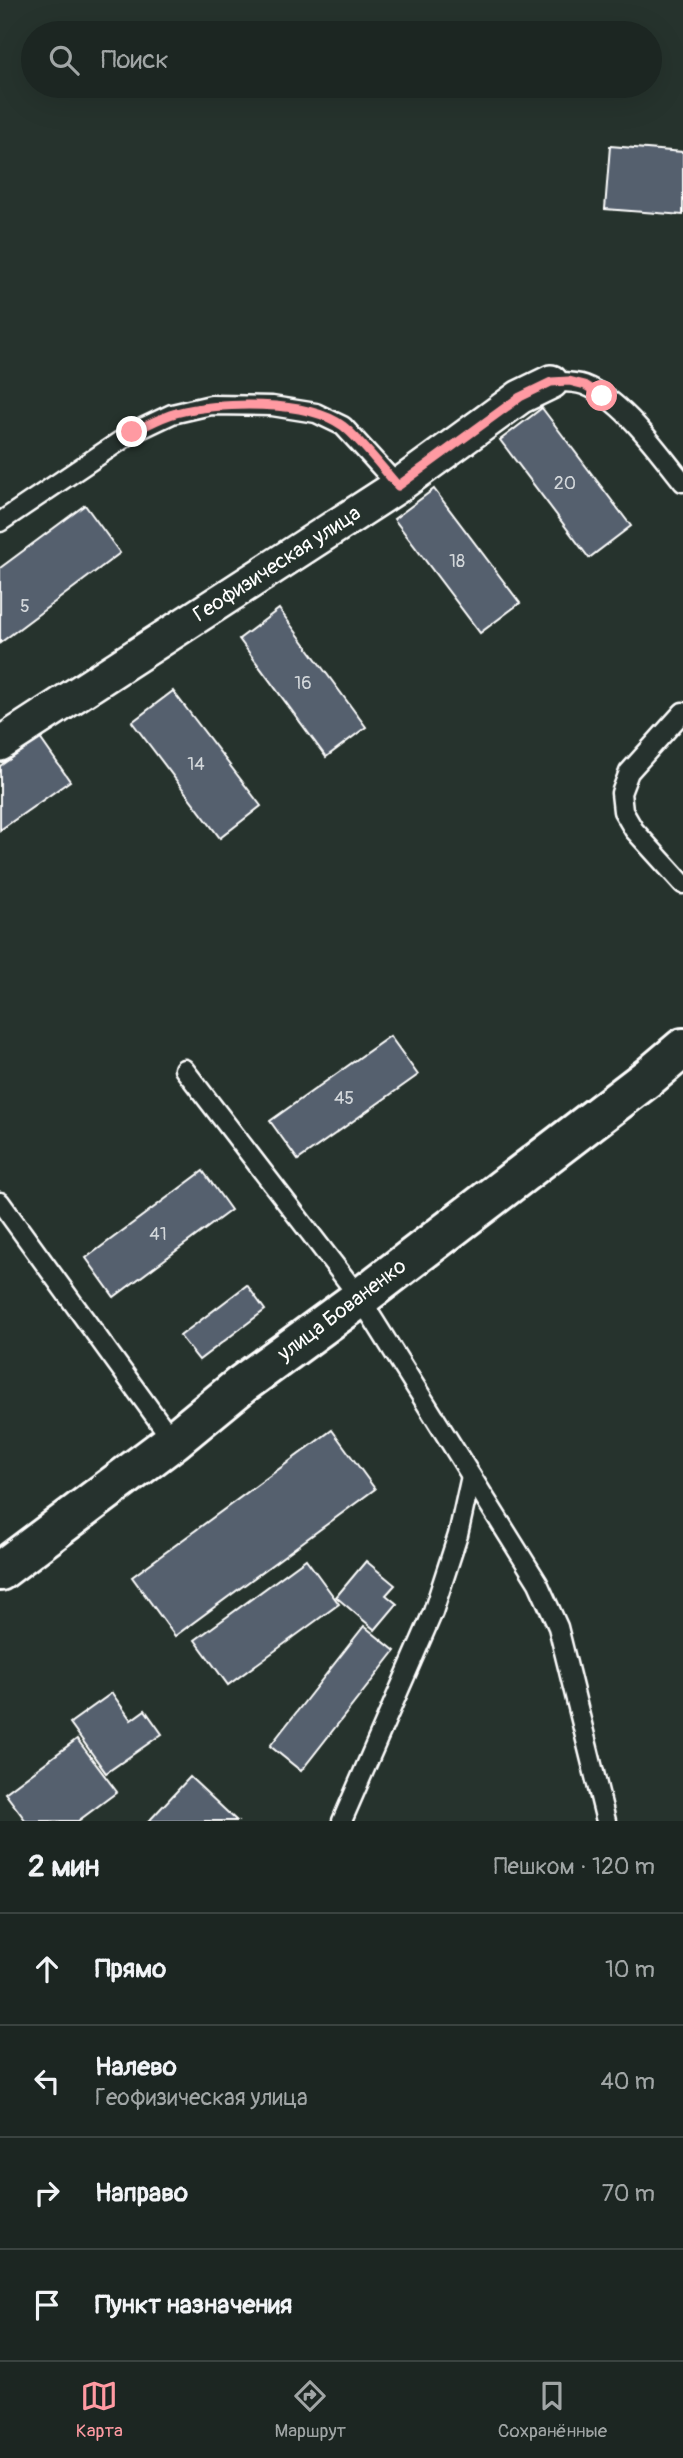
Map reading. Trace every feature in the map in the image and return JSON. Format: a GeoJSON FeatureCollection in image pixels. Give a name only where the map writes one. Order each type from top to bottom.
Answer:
{"type":"FeatureCollection","features":[{"type":"Feature","properties":{"kind":"street","name":"Геофизическая улица"},"geometry":{"type":"LineString","coordinates":[[0,744],[398,486],[520,397],[551,382]]}},
{"type":"Feature","properties":{"kind":"street","name":"улица Бованенко"},"geometry":{"type":"LineString","coordinates":[[0,1571],[650,1076],[683,1048]]}},
{"type":"Feature","properties":{"kind":"lane"},"geometry":{"type":"LineString","coordinates":[[551,382],[569,381],[585,385],[602,396],[629,417],[683,482]]}},
{"type":"Feature","properties":{"kind":"lane"},"geometry":{"type":"LineString","coordinates":[[0,522],[132,432],[172,414],[211,405],[272,406],[316,413],[343,426],[398,486]]}},
{"type":"Feature","properties":{"kind":"lane"},"geometry":{"type":"LineString","coordinates":[[683,712],[629,772],[621,793],[623,810],[634,830],[683,884]]}},
{"type":"Feature","properties":{"kind":"lane"},"geometry":{"type":"LineString","coordinates":[[184,1069],[360,1298],[538,1583],[558,1627],[606,1821]]}},
{"type":"Feature","properties":{"kind":"lane"},"geometry":{"type":"LineString","coordinates":[[0,1202],[173,1441]]}},
{"type":"Feature","properties":{"kind":"lane"},"geometry":{"type":"LineString","coordinates":[[342,1821],[433,1612],[458,1535],[471,1476]]}},
{"type":"Feature","properties":{"kind":"building"},"geometry":{"type":"Polygon","coordinates":[[[610,146],[683,152],[683,215],[605,209],[610,146]]]}},
{"type":"Feature","properties":{"kind":"building"},"geometry":{"type":"Polygon","coordinates":[[[542,408],[631,526],[589,558],[500,440],[542,408]]]}},
{"type":"Feature","properties":{"kind":"building"},"geometry":{"type":"Polygon","coordinates":[[[434,489],[520,603],[480,633],[394,519],[434,489]]]}},
{"type":"Feature","properties":{"kind":"building"},"geometry":{"type":"Polygon","coordinates":[[[85,505],[120,553],[0,643],[0,568],[85,505]]]}},
{"type":"Feature","properties":{"kind":"building"},"geometry":{"type":"Polygon","coordinates":[[[279,609],[366,727],[326,757],[239,639],[279,609]]]}},
{"type":"Feature","properties":{"kind":"building"},"geometry":{"type":"Polygon","coordinates":[[[173,691],[261,806],[220,838],[132,722],[173,691]]]}},
{"type":"Feature","properties":{"kind":"building"},"geometry":{"type":"Polygon","coordinates":[[[40,738],[70,781],[0,830],[0,766],[40,738]]]}},
{"type":"Feature","properties":{"kind":"building"},"geometry":{"type":"Polygon","coordinates":[[[390,1036],[418,1075],[298,1160],[270,1121],[390,1036]]]}},
{"type":"Feature","properties":{"kind":"building"},"geometry":{"type":"Polygon","coordinates":[[[203,1171],[231,1210],[114,1297],[86,1258],[203,1171]]]}},
{"type":"Feature","properties":{"kind":"building"},"geometry":{"type":"Polygon","coordinates":[[[247,1285],[265,1310],[199,1360],[180,1336],[247,1285]]]}},
{"type":"Feature","properties":{"kind":"building"},"geometry":{"type":"Polygon","coordinates":[[[332,1430],[375,1489],[175,1636],[132,1577],[332,1430]]]}},
{"type":"Feature","properties":{"kind":"building"},"geometry":{"type":"Polygon","coordinates":[[[306,1559],[339,1604],[228,1685],[195,1640],[306,1559]]]}},
{"type":"Feature","properties":{"kind":"building"},"geometry":{"type":"Polygon","coordinates":[[[366,1561],[395,1585],[386,1595],[397,1604],[375,1630],[336,1597],[366,1561]]]}},
{"type":"Feature","properties":{"kind":"building"},"geometry":{"type":"Polygon","coordinates":[[[364,1626],[395,1651],[301,1771],[270,1746],[364,1626]]]}},
{"type":"Feature","properties":{"kind":"building"},"geometry":{"type":"Polygon","coordinates":[[[112,1693],[131,1720],[145,1710],[162,1734],[106,1773],[70,1723],[112,1693]]]}},
{"type":"Feature","properties":{"kind":"building"},"geometry":{"type":"Polygon","coordinates":[[[77,1739],[117,1792],[78,1821],[26,1821],[5,1793],[77,1739]]]}},
{"type":"Feature","properties":{"kind":"building"},"geometry":{"type":"Polygon","coordinates":[[[190,1777],[224,1809],[237,1821],[149,1821],[190,1777]]]}},
{"type":"Feature","properties":{"kind":"route"},"geometry":{"type":"LineString","coordinates":[[132,432],[172,414],[211,405],[272,406],[316,413],[343,426],[398,486],[520,397],[551,382],[569,381],[585,385],[602,396]]}}]}
